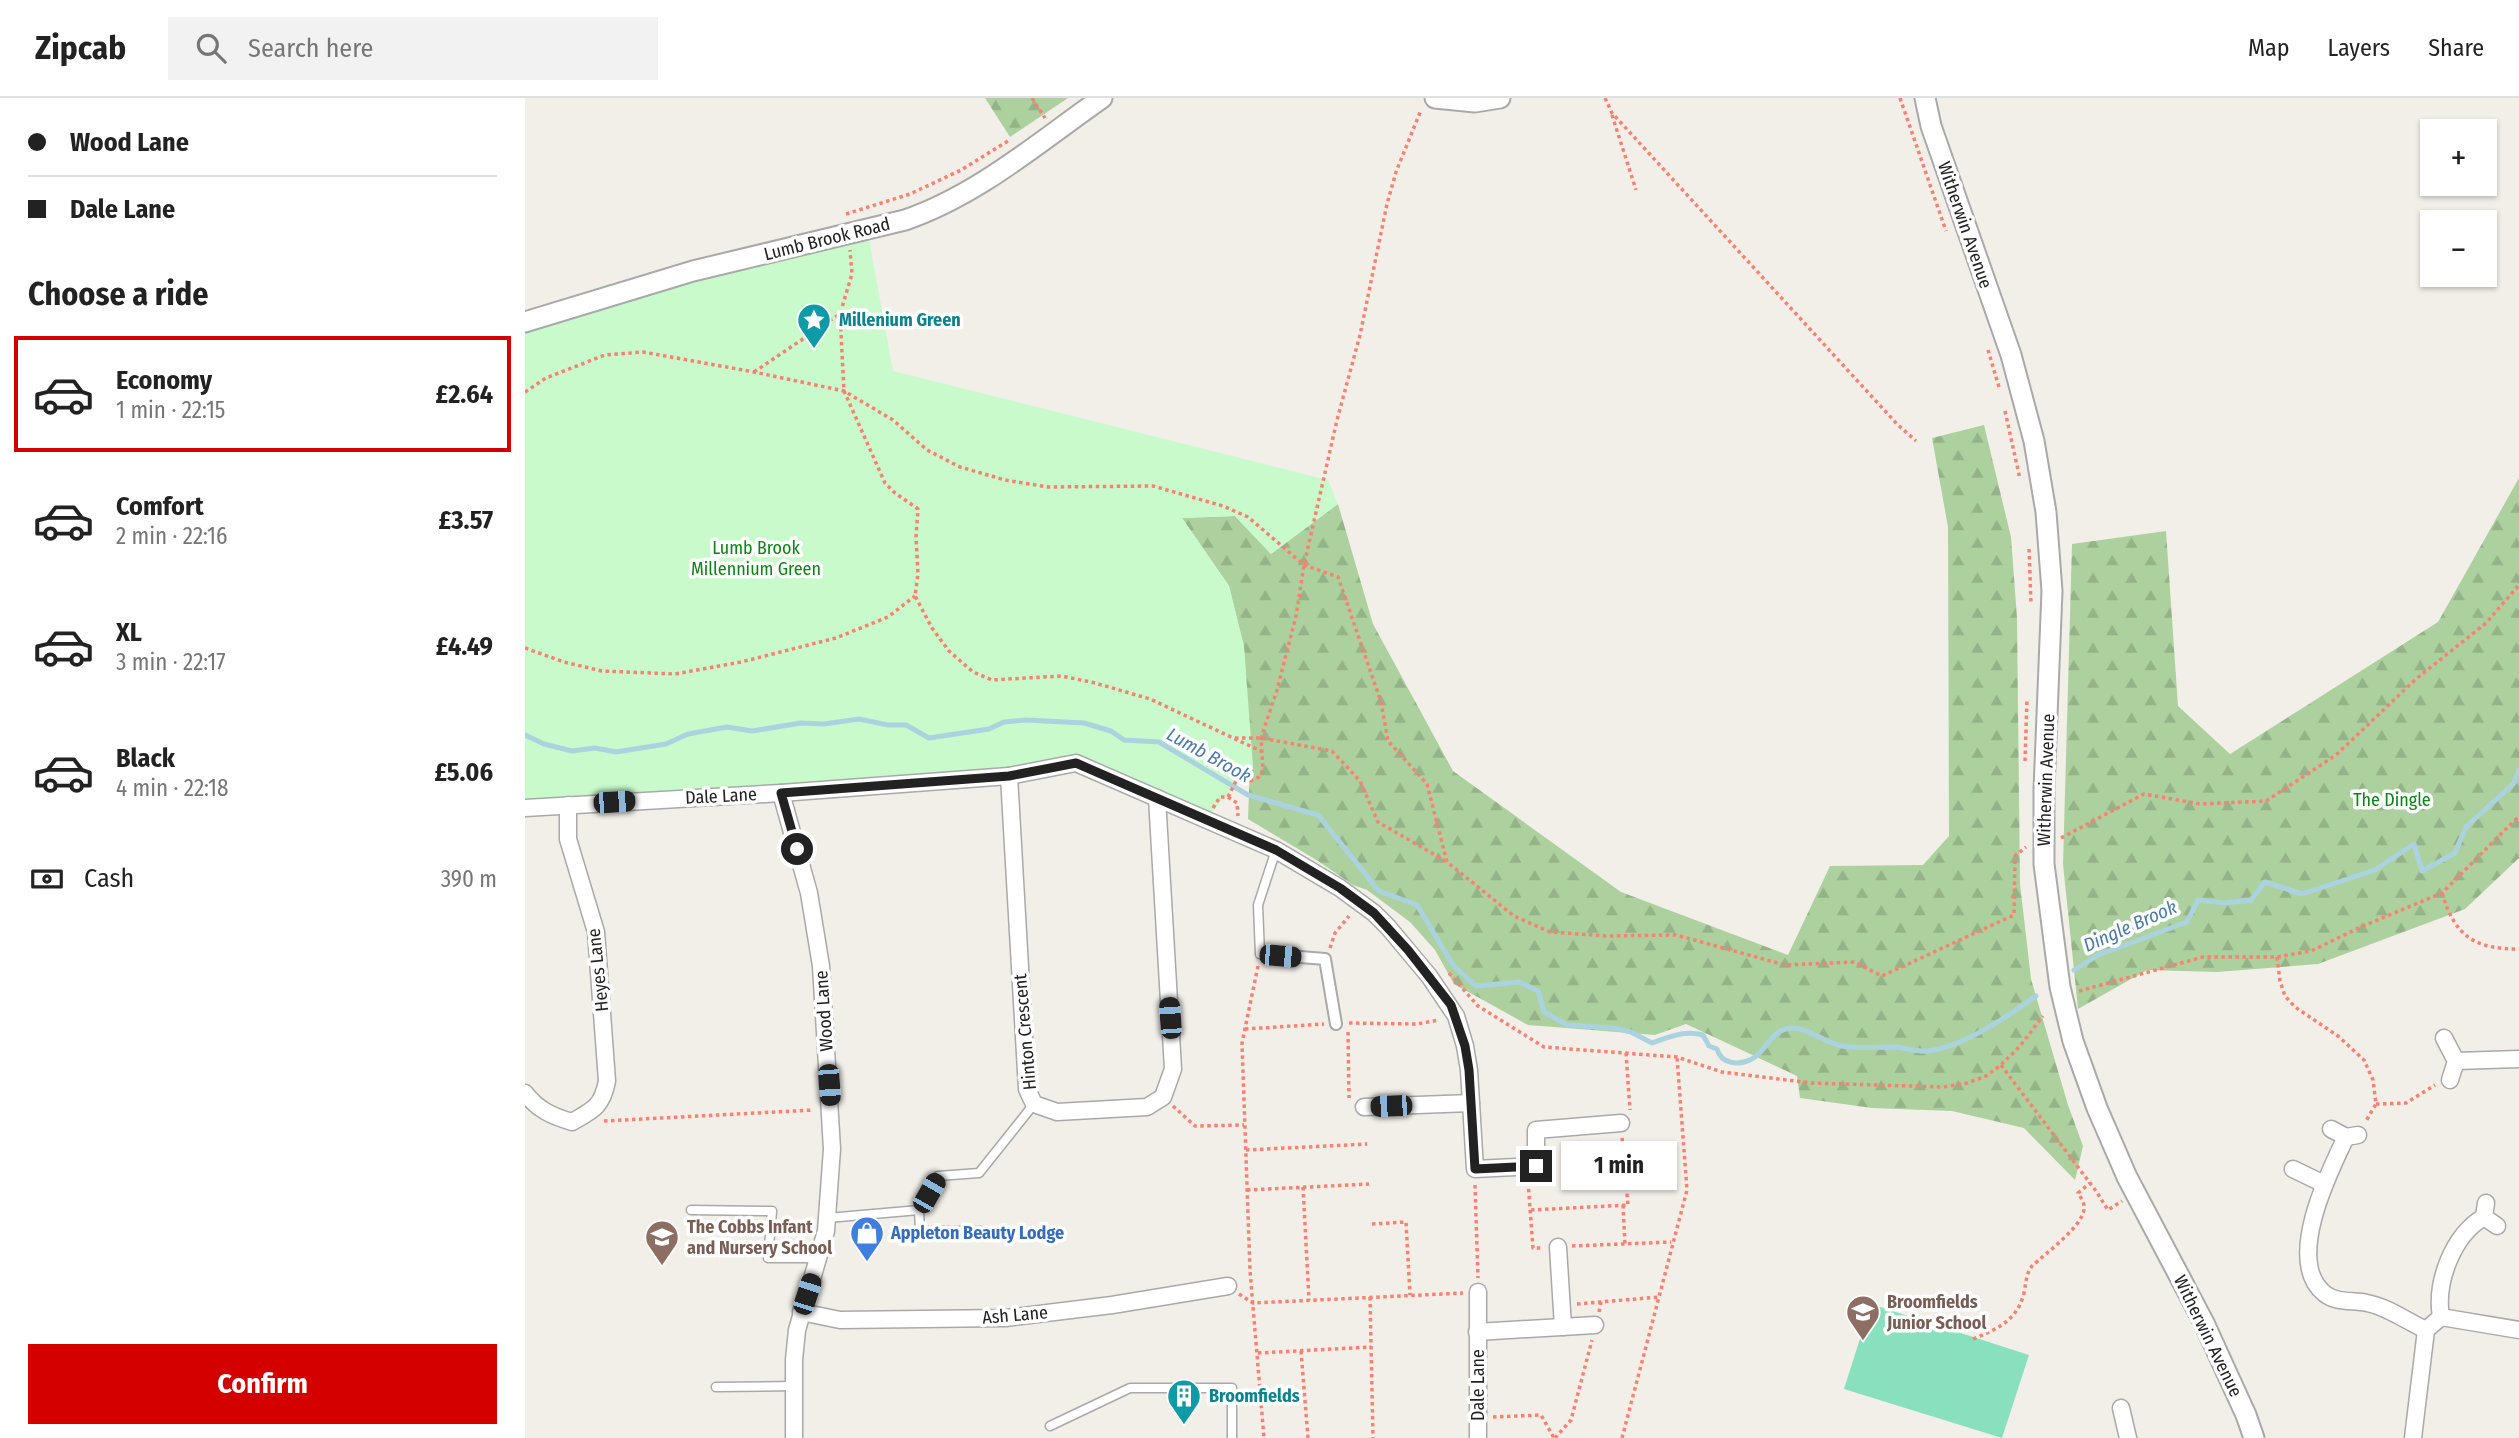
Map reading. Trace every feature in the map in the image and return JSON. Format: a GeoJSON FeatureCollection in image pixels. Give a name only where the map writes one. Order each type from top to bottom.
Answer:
{"type":"FeatureCollection","features":[{"type":"Feature","properties":{"kind":"street","name":"Lumb Brook Road"},"geometry":{"type":"LineString","coordinates":[[525,322],[693,271],[905,220],[926,212],[965,193],[1050,125],[1102,98]]}},
{"type":"Feature","properties":{"kind":"street"},"geometry":{"type":"LineString","coordinates":[[1429,102],[1475,102],[1500,98]]}},
{"type":"Feature","properties":{"kind":"street","name":"Witherwin Avenue"},"geometry":{"type":"LineString","coordinates":[[1925,98],[1935,137],[2011,355],[2034,441],[2046,512],[2052,591],[2043,842],[2060,986],[2073,1041],[2127,1178],[2204,1323],[2254,1438]]}},
{"type":"Feature","properties":{"kind":"street","name":"Dale Lane"},"geometry":{"type":"LineString","coordinates":[[525,808],[1009,776],[1076,763],[1276,850],[1340,888],[1374,913],[1429,976],[1456,1016],[1465,1046],[1475,1169]]}},
{"type":"Feature","properties":{"kind":"street","name":"Hinton Crescent"},"geometry":{"type":"LineString","coordinates":[[1009,776],[1027,1089],[1034,1104],[1056,1112],[1147,1107],[1163,1097],[1173,1069],[1157,798]]}},
{"type":"Feature","properties":{"kind":"street","name":"Wood Lane"},"geometry":{"type":"LineString","coordinates":[[781,793],[809,893],[819,954],[832,1149],[828,1218],[819,1258],[801,1312],[793,1360],[794,1438]]}},
{"type":"Feature","properties":{"kind":"street","name":"Heyes Lane"},"geometry":{"type":"LineString","coordinates":[[568,805],[568,839],[596,932],[607,1081],[605,1094],[596,1109],[572,1122]]}},
{"type":"Feature","properties":{"kind":"street"},"geometry":{"type":"LineString","coordinates":[[1300,957],[1325,959],[1342,1023]]}},
{"type":"Feature","properties":{"kind":"street"},"geometry":{"type":"LineString","coordinates":[[2444,1038],[2456,1061],[2450,1080]]}},
{"type":"Feature","properties":{"kind":"street"},"geometry":{"type":"LineString","coordinates":[[2456,1061],[2519,1059]]}},
{"type":"Feature","properties":{"kind":"street"},"geometry":{"type":"LineString","coordinates":[[525,1093],[535,1106],[549,1115],[572,1122]]}},
{"type":"Feature","properties":{"kind":"street"},"geometry":{"type":"LineString","coordinates":[[1357,1107],[1471,1104]]}},
{"type":"Feature","properties":{"kind":"street"},"geometry":{"type":"LineString","coordinates":[[1475,1169],[1536,1166],[1536,1130],[1626,1119]]}},
{"type":"Feature","properties":{"kind":"street"},"geometry":{"type":"LineString","coordinates":[[2345,1133],[2324,1184],[2310,1236],[2310,1270],[2315,1283],[2326,1295],[2341,1301],[2368,1303],[2386,1309],[2404,1321],[2426,1330]]}},
{"type":"Feature","properties":{"kind":"street"},"geometry":{"type":"LineString","coordinates":[[2293,1170],[2324,1184]]}},
{"type":"Feature","properties":{"kind":"street"},"geometry":{"type":"LineString","coordinates":[[2441,1317],[2439,1303],[2447,1264],[2461,1240],[2476,1222],[2489,1215]]}},
{"type":"Feature","properties":{"kind":"street"},"geometry":{"type":"LineString","coordinates":[[1558,1247],[1563,1327]]}},
{"type":"Feature","properties":{"kind":"street","name":"Ash Lane"},"geometry":{"type":"LineString","coordinates":[[801,1312],[840,1320],[1006,1318],[1112,1305],[1228,1286]]}},
{"type":"Feature","properties":{"kind":"street","name":"Dale Lane"},"geometry":{"type":"LineString","coordinates":[[1478,1292],[1478,1438]]}},
{"type":"Feature","properties":{"kind":"street"},"geometry":{"type":"LineString","coordinates":[[2413,1438],[2426,1330],[2441,1317]]}},
{"type":"Feature","properties":{"kind":"street"},"geometry":{"type":"LineString","coordinates":[[2441,1317],[2519,1330]]}},
{"type":"Feature","properties":{"kind":"street","name":"Dale Lane"},"geometry":{"type":"LineString","coordinates":[[1477,1332],[1595,1325]]}},
{"type":"Feature","properties":{"kind":"street"},"geometry":{"type":"LineString","coordinates":[[2121,1408],[2127,1438]]}},
{"type":"Feature","properties":{"kind":"lane"},"geometry":{"type":"LineString","coordinates":[[1276,850],[1258,905],[1260,954],[1300,957]]}},
{"type":"Feature","properties":{"kind":"lane"},"geometry":{"type":"LineString","coordinates":[[981,1231],[920,1231],[919,1210],[939,1176],[979,1173],[1034,1104]]}},
{"type":"Feature","properties":{"kind":"lane"},"geometry":{"type":"LineString","coordinates":[[691,1210],[772,1211],[768,1258],[819,1258]]}},
{"type":"Feature","properties":{"kind":"lane"},"geometry":{"type":"LineString","coordinates":[[828,1218],[919,1210]]}},
{"type":"Feature","properties":{"kind":"lane"},"geometry":{"type":"LineString","coordinates":[[716,1387],[794,1386]]}},
{"type":"Feature","properties":{"kind":"lane"},"geometry":{"type":"LineString","coordinates":[[1050,1426],[1130,1388],[1232,1388],[1232,1438]]}},
{"type":"Feature","properties":{"kind":"path"},"geometry":{"type":"LineString","coordinates":[[1032,98],[1050,125]]}},
{"type":"Feature","properties":{"kind":"path"},"geometry":{"type":"LineString","coordinates":[[1605,98],[1636,190]]}},
{"type":"Feature","properties":{"kind":"path"},"geometry":{"type":"LineString","coordinates":[[1238,816],[1237,803],[1229,797],[1238,777],[1250,781],[1259,777],[1263,770],[1261,738],[1277,690],[1296,616],[1304,565],[1337,419],[1360,335],[1387,204],[1396,172],[1429,102]]}},
{"type":"Feature","properties":{"kind":"path"},"geometry":{"type":"LineString","coordinates":[[1612,113],[1897,424],[1916,441]]}},
{"type":"Feature","properties":{"kind":"path"},"geometry":{"type":"LineString","coordinates":[[1036,124],[1050,125]]}},
{"type":"Feature","properties":{"kind":"path"},"geometry":{"type":"LineString","coordinates":[[846,225],[844,214],[910,194],[961,170],[1016,136]]}},
{"type":"Feature","properties":{"kind":"path"},"geometry":{"type":"LineString","coordinates":[[850,241],[852,274],[840,314],[844,391],[885,483],[918,509],[918,574],[915,596],[932,628],[949,651],[972,672],[992,680],[1062,676],[1095,682],[1150,699],[1263,752]]}},
{"type":"Feature","properties":{"kind":"path"},"geometry":{"type":"LineString","coordinates":[[754,372],[840,314]]}},
{"type":"Feature","properties":{"kind":"path"},"geometry":{"type":"LineString","coordinates":[[525,392],[545,379],[605,355],[643,352],[844,391],[893,420],[927,450],[960,467],[1005,480],[1048,487],[1153,486],[1223,506],[1248,517],[1304,565],[1338,577],[1381,702],[1388,741],[1427,784],[1447,862]]}},
{"type":"Feature","properties":{"kind":"path"},"geometry":{"type":"LineString","coordinates":[[1234,738],[1261,738],[1332,751],[1360,781],[1378,822],[1447,862],[1514,916],[1550,932],[1606,936],[1676,935],[1785,965],[1854,962],[1882,975],[2014,915],[2015,856],[2025,847],[2062,838],[2144,794],[2200,804],[2266,801],[2336,755],[2416,679],[2486,623],[2519,584]]}},
{"type":"Feature","properties":{"kind":"path"},"geometry":{"type":"LineString","coordinates":[[525,648],[564,662],[602,671],[675,674],[741,662],[836,638],[888,617],[915,596]]}},
{"type":"Feature","properties":{"kind":"path"},"geometry":{"type":"LineString","coordinates":[[2079,991],[2203,957],[2277,957],[2311,951],[2442,893],[2519,816]]}},
{"type":"Feature","properties":{"kind":"path"},"geometry":{"type":"LineString","coordinates":[[2442,893],[2446,907],[2462,934],[2493,949],[2519,948]]}},
{"type":"Feature","properties":{"kind":"path"},"geometry":{"type":"LineString","coordinates":[[1325,959],[1335,933],[1352,912]]}},
{"type":"Feature","properties":{"kind":"path"},"geometry":{"type":"LineString","coordinates":[[1260,954],[1242,1043],[1253,1303],[1264,1438]]}},
{"type":"Feature","properties":{"kind":"path"},"geometry":{"type":"LineString","coordinates":[[2277,957],[2285,996],[2295,1007],[2338,1037],[2364,1060],[2373,1080],[2376,1104]]}},
{"type":"Feature","properties":{"kind":"path"},"geometry":{"type":"LineString","coordinates":[[1478,1006],[1544,1047],[1677,1057],[1742,1076],[1811,1083],[1920,1087],[1943,1087],[1986,1076],[2020,1046],[2043,1016]]}},
{"type":"Feature","properties":{"kind":"path"},"geometry":{"type":"LineString","coordinates":[[1342,1023],[1357,1107]]}},
{"type":"Feature","properties":{"kind":"path"},"geometry":{"type":"LineString","coordinates":[[1626,1053],[1626,1119]]}},
{"type":"Feature","properties":{"kind":"path"},"geometry":{"type":"LineString","coordinates":[[1622,1438],[1686,1190],[1677,1057]]}},
{"type":"Feature","properties":{"kind":"path"},"geometry":{"type":"LineString","coordinates":[[2001,1065],[2108,1210],[2124,1200]]}},
{"type":"Feature","properties":{"kind":"path"},"geometry":{"type":"LineString","coordinates":[[2345,1133],[2376,1104],[2406,1103],[2432,1086],[2450,1080]]}},
{"type":"Feature","properties":{"kind":"path"},"geometry":{"type":"LineString","coordinates":[[572,1122],[831,1109]]}},
{"type":"Feature","properties":{"kind":"path"},"geometry":{"type":"LineString","coordinates":[[1188,1119],[1195,1126],[1244,1125]]}},
{"type":"Feature","properties":{"kind":"path"},"geometry":{"type":"LineString","coordinates":[[1246,1150],[1367,1144]]}},
{"type":"Feature","properties":{"kind":"path"},"geometry":{"type":"LineString","coordinates":[[1531,1210],[1628,1205],[1623,1147]]}},
{"type":"Feature","properties":{"kind":"path"},"geometry":{"type":"LineString","coordinates":[[1527,1166],[1533,1248],[1671,1241]]}},
{"type":"Feature","properties":{"kind":"path"},"geometry":{"type":"LineString","coordinates":[[1253,1303],[1478,1292],[1475,1169]]}},
{"type":"Feature","properties":{"kind":"path"},"geometry":{"type":"LineString","coordinates":[[1973,1339],[1996,1330],[2012,1318],[2021,1303],[2028,1272],[2032,1266],[2079,1223],[2084,1203],[2078,1193],[2090,1183]]}},
{"type":"Feature","properties":{"kind":"path"},"geometry":{"type":"LineString","coordinates":[[1247,1190],[1369,1184]]}},
{"type":"Feature","properties":{"kind":"path"},"geometry":{"type":"LineString","coordinates":[[1303,1187],[1309,1300]]}},
{"type":"Feature","properties":{"kind":"path"},"geometry":{"type":"LineString","coordinates":[[1623,1205],[1625,1245]]}},
{"type":"Feature","properties":{"kind":"path"},"geometry":{"type":"LineString","coordinates":[[1372,1224],[1406,1222],[1410,1295]]}},
{"type":"Feature","properties":{"kind":"path"},"geometry":{"type":"LineString","coordinates":[[1370,1297],[1373,1438]]}},
{"type":"Feature","properties":{"kind":"path"},"geometry":{"type":"LineString","coordinates":[[1561,1306],[1659,1297]]}},
{"type":"Feature","properties":{"kind":"path"},"geometry":{"type":"LineString","coordinates":[[1477,1418],[1541,1415],[1555,1438],[1571,1420],[1601,1302]]}},
{"type":"Feature","properties":{"kind":"path"},"geometry":{"type":"LineString","coordinates":[[1257,1353],[1371,1347]]}},
{"type":"Feature","properties":{"kind":"path"},"geometry":{"type":"LineString","coordinates":[[1301,1351],[1308,1438]]}},
{"type":"Feature","properties":{"kind":"green space"},"geometry":{"type":"Polygon","coordinates":[[[985,98],[1068,98],[1010,137],[985,98]]]}},
{"type":"Feature","properties":{"kind":"green space","name":"Lumb Brook Millennium Green"},"geometry":{"type":"Polygon","coordinates":[[[867,228],[893,371],[1328,480],[1338,504],[1271,554],[1235,516],[1182,518],[1229,586],[1244,647],[1253,766],[1206,819],[1076,763],[525,808],[525,315],[608,284],[693,271],[867,228]]]}},
{"type":"Feature","properties":{"kind":"green space"},"geometry":{"type":"Polygon","coordinates":[[[1984,425],[2011,537],[2017,618],[2020,884],[2031,979],[2068,1105],[2083,1146],[2075,1180],[2024,1128],[1952,1111],[1872,1108],[1800,1098],[1797,1076],[1686,1024],[1655,1035],[1528,1025],[1454,984],[1435,950],[1410,922],[1367,890],[1353,885],[1248,819],[1250,765],[1244,647],[1229,586],[1182,518],[1235,516],[1271,554],[1338,504],[1373,624],[1453,771],[1621,892],[1788,955],[1830,866],[1923,865],[1949,836],[1948,527],[1932,438],[1984,425]]]}},
{"type":"Feature","properties":{"kind":"green space","name":"The Dingle"},"geometry":{"type":"Polygon","coordinates":[[[2519,478],[2519,858],[2465,909],[2318,964],[2217,972],[2147,970],[2078,1009],[2063,864],[2072,544],[2166,531],[2178,706],[2230,754],[2438,622],[2519,478]]]}},
{"type":"Feature","properties":{"kind":"green space"},"geometry":{"type":"Polygon","coordinates":[[[1871,1304],[2029,1355],[2002,1438],[1844,1389],[1871,1304]]]}},
{"type":"Feature","properties":{"kind":"waterway","name":"Lumb Brook"},"geometry":{"type":"LineString","coordinates":[[525,735],[544,744],[572,751],[595,748],[616,752],[666,744],[688,734],[727,727],[752,731],[801,723],[824,724],[859,719],[888,725],[906,725],[929,738],[1026,720],[1084,723],[1111,731],[1124,740],[1159,742],[1248,795],[1318,815],[1379,891],[1417,905],[1453,965],[1476,986],[1519,982],[1538,991],[1544,1012],[1567,1025],[1614,1028],[1631,1032],[1652,1043],[1684,1034],[1703,1035],[1709,1046],[1717,1049],[1722,1058],[1731,1062],[1752,1059],[1779,1032],[1793,1028],[1805,1030],[1842,1046],[1895,1047],[1923,1051],[1941,1049],[1984,1030],[2036,996]]}},
{"type":"Feature","properties":{"kind":"waterway","name":"Dingle Brook"},"geometry":{"type":"LineString","coordinates":[[2074,970],[2098,955],[2187,922],[2198,900],[2225,903],[2251,900],[2265,882],[2302,894],[2375,870],[2414,844],[2422,871],[2455,853],[2466,827],[2514,783],[2519,770]]}},
{"type":"Feature","properties":{"kind":"place","name":"Millenium Green"},"geometry":{"type":"Point","coordinates":[814,350]}},
{"type":"Feature","properties":{"kind":"place","name":"Appleton Beauty Lodge"},"geometry":{"type":"Point","coordinates":[867,1263]}},
{"type":"Feature","properties":{"kind":"place","name":"The Cobbs Infant and Nursery School"},"geometry":{"type":"Point","coordinates":[662,1267]}},
{"type":"Feature","properties":{"kind":"place","name":"Broomfields Junior School"},"geometry":{"type":"Point","coordinates":[1863,1342]}},
{"type":"Feature","properties":{"kind":"place","name":"Broomfields"},"geometry":{"type":"Point","coordinates":[1184,1426]}},
{"type":"Feature","properties":{"kind":"route"},"geometry":{"type":"LineString","coordinates":[[797,849],[781,793],[1009,776],[1076,763],[1276,850],[1340,888],[1374,913],[1429,976],[1456,1016],[1469,1070],[1475,1169],[1536,1166]]}}]}
